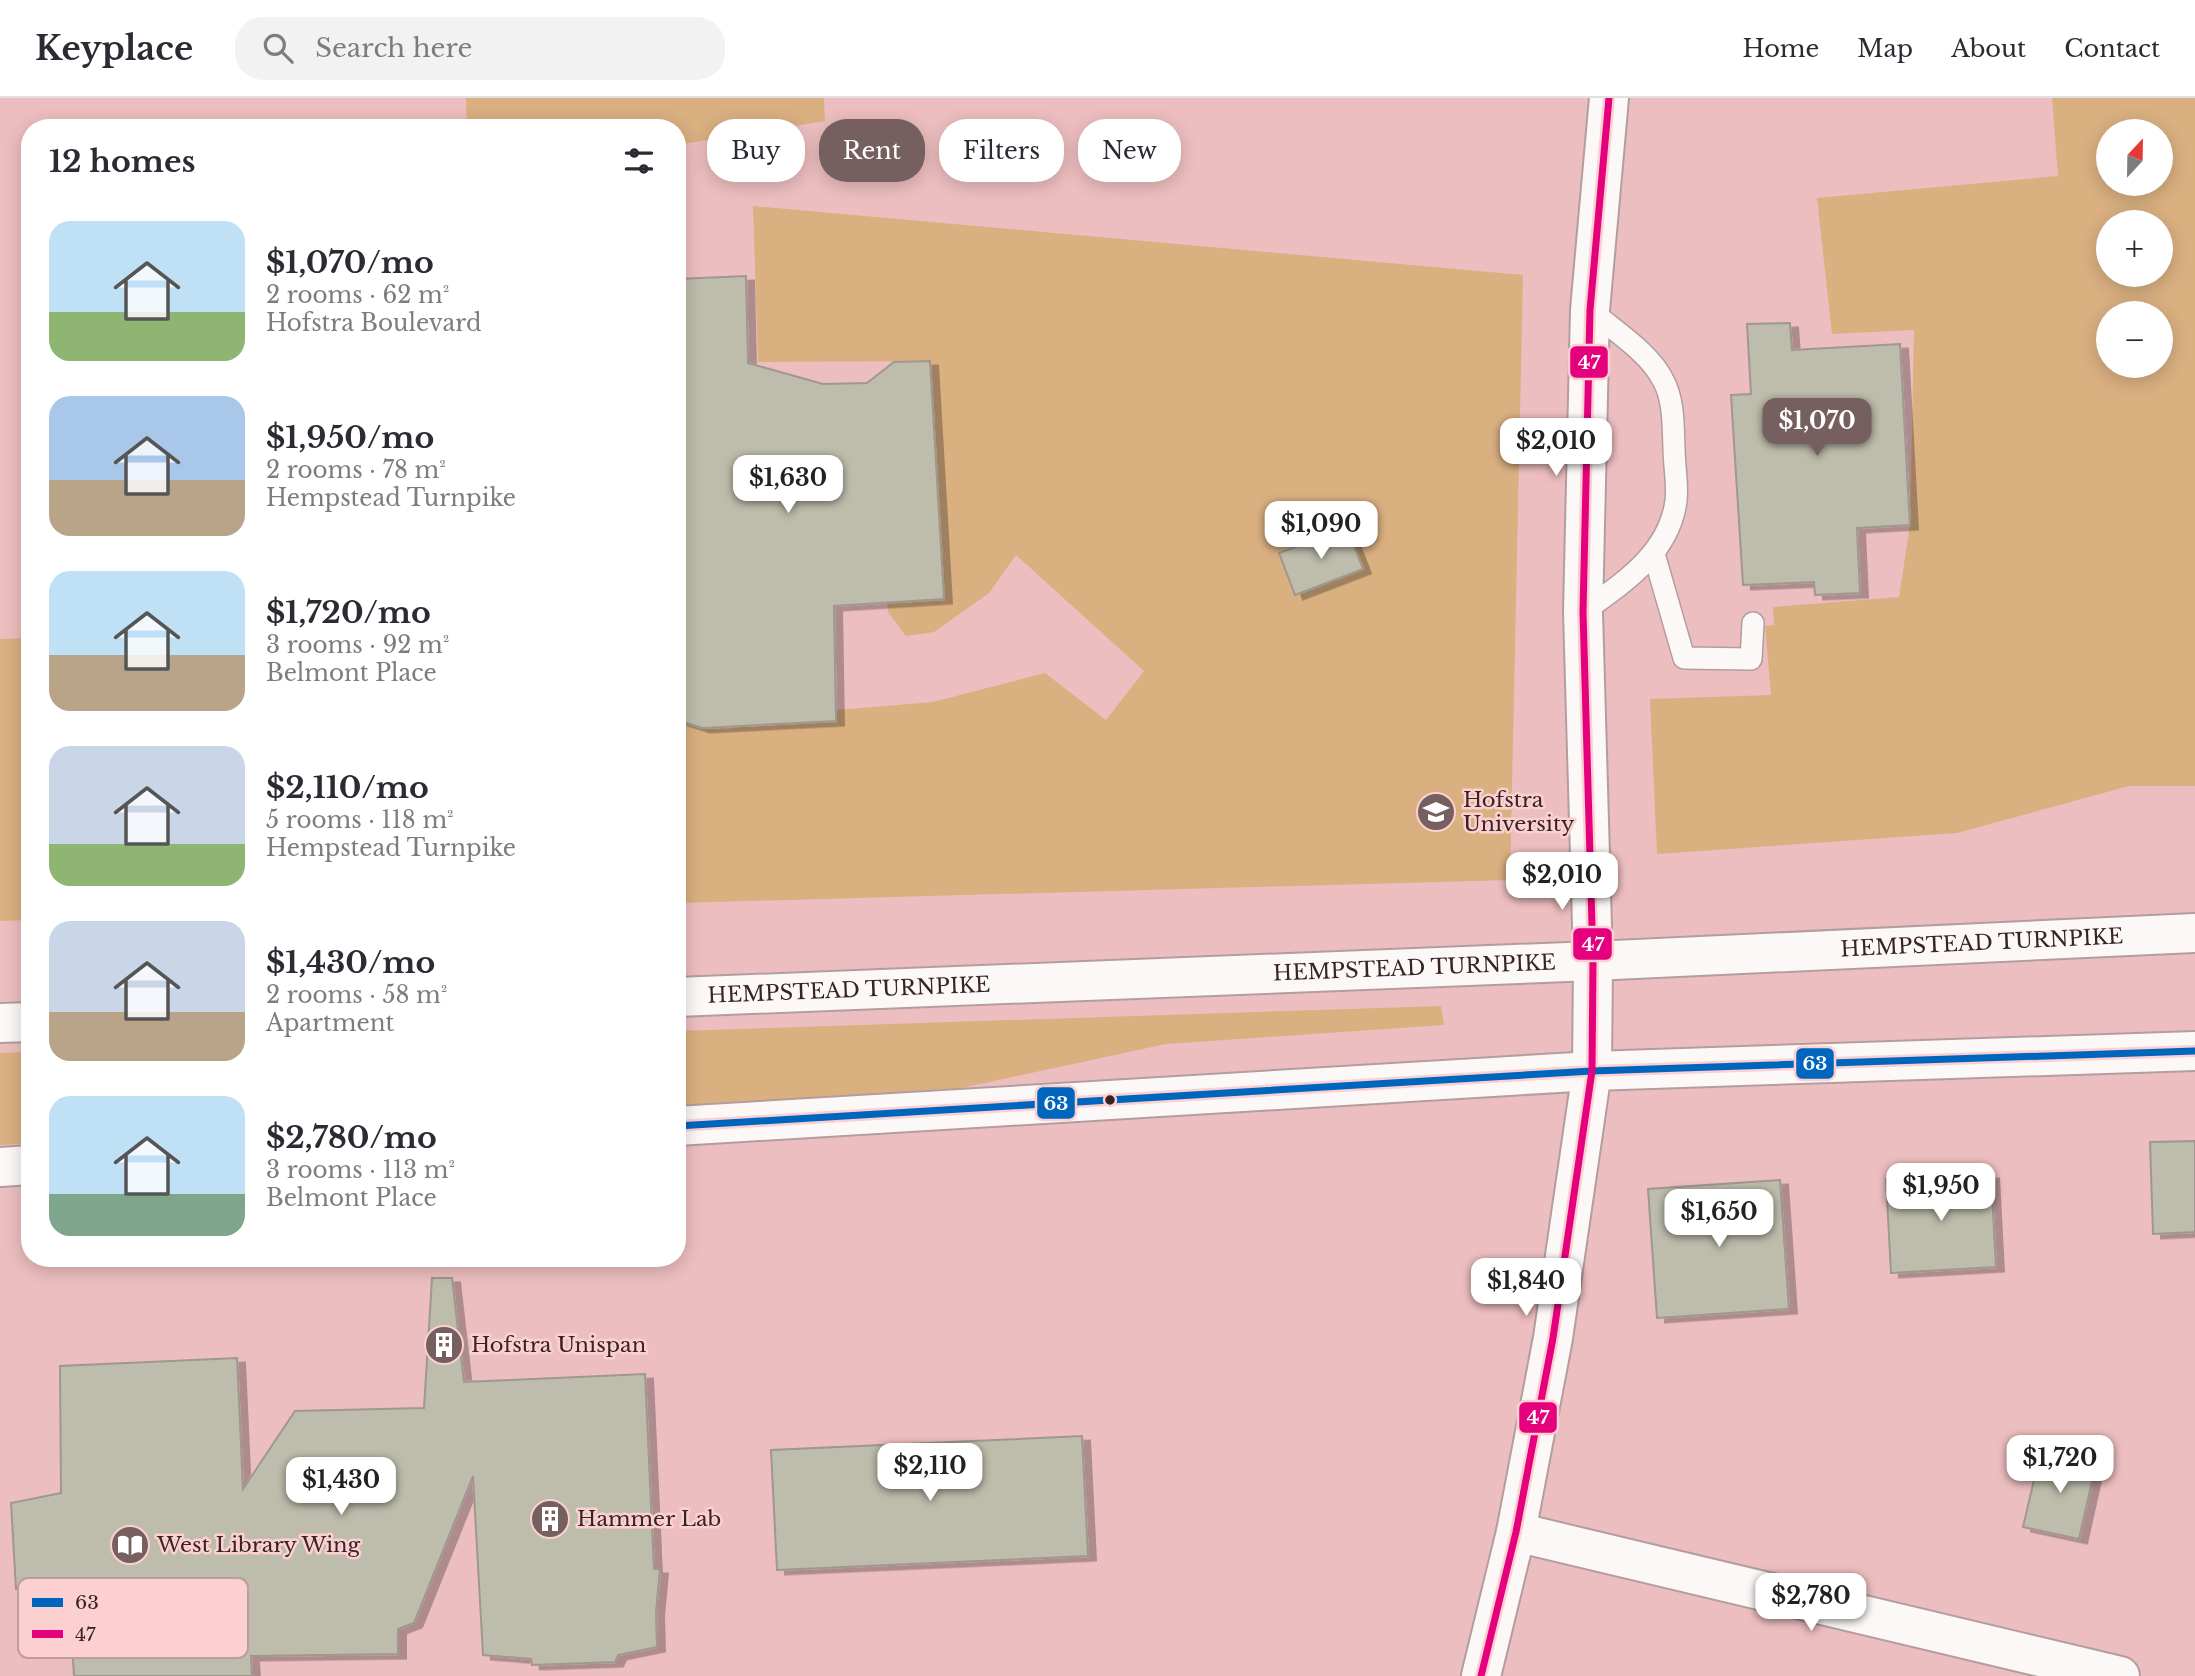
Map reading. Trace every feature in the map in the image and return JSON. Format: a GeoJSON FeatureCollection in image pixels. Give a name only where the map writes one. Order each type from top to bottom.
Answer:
{"type":"FeatureCollection","features":[{"type":"Feature","properties":{"kind":"main road"},"geometry":{"type":"LineString","coordinates":[[1481,1676],[1516,1532],[1557,1311],[1592,1071],[1594,961],[1583,612],[1590,310],[1609,98]]}},
{"type":"Feature","properties":{"kind":"main road","name":"HEMPSTEAD TURNPIKE"},"geometry":{"type":"LineString","coordinates":[[686,997],[1594,961],[2195,933]]}},
{"type":"Feature","properties":{"kind":"main road"},"geometry":{"type":"LineString","coordinates":[[0,1023],[21,1022]]}},
{"type":"Feature","properties":{"kind":"main road"},"geometry":{"type":"LineString","coordinates":[[686,1125],[1592,1071],[2195,1051]]}},
{"type":"Feature","properties":{"kind":"main road"},"geometry":{"type":"LineString","coordinates":[[0,1167],[21,1166]]}},
{"type":"Feature","properties":{"kind":"main road"},"geometry":{"type":"LineString","coordinates":[[1516,1532],[2120,1676]]}},
{"type":"Feature","properties":{"kind":"lane"},"geometry":{"type":"LineString","coordinates":[[1583,612],[1620,586],[1654,554],[1669,528],[1676,500],[1672,407],[1663,379],[1646,359],[1590,310]]}},
{"type":"Feature","properties":{"kind":"lane"},"geometry":{"type":"LineString","coordinates":[[1654,554],[1684,658],[1751,659],[1754,623]]}},
{"type":"Feature","properties":{"kind":"shaded area","name":"Hofstra University"},"geometry":{"type":"Polygon","coordinates":[[[0,98],[2195,98],[2195,1676],[0,1676],[0,98]]]}},
{"type":"Feature","properties":{"kind":"shaded area"},"geometry":{"type":"Polygon","coordinates":[[[466,98],[824,98],[825,119],[819,119],[819,122],[805,124],[805,119],[707,119],[707,140],[686,144],[686,119],[467,119],[466,98]]]}},
{"type":"Feature","properties":{"kind":"shaded area"},"geometry":{"type":"Polygon","coordinates":[[[2052,98],[2195,98],[2195,786],[2129,786],[1957,833],[1657,854],[1650,699],[1771,695],[1765,626],[1774,625],[1773,607],[1899,597],[1910,525],[1914,330],[1832,334],[1817,198],[2058,176],[2052,98]]]}},
{"type":"Feature","properties":{"kind":"shaded area"},"geometry":{"type":"Polygon","coordinates":[[[753,206],[1523,275],[1510,880],[686,903],[686,723],[702,728],[730,729],[731,702],[748,702],[749,727],[836,721],[836,710],[933,702],[1045,673],[1106,720],[1144,671],[1016,555],[989,593],[934,632],[906,636],[888,612],[887,602],[944,598],[930,361],[758,362],[753,206]]]}},
{"type":"Feature","properties":{"kind":"shaded area"},"geometry":{"type":"Polygon","coordinates":[[[21,638],[21,920],[0,921],[0,639],[21,638]]]}},
{"type":"Feature","properties":{"kind":"shaded area"},"geometry":{"type":"Polygon","coordinates":[[[1441,1006],[1444,1025],[1166,1044],[957,1089],[686,1110],[686,1031],[1441,1006]]]}},
{"type":"Feature","properties":{"kind":"shaded area"},"geometry":{"type":"Polygon","coordinates":[[[21,1052],[21,1144],[0,1145],[0,1053],[21,1052]]]}},
{"type":"Feature","properties":{"kind":"building"},"geometry":{"type":"Polygon","coordinates":[[[746,276],[748,363],[823,384],[867,383],[894,362],[930,361],[944,599],[834,606],[836,721],[702,728],[686,723],[686,279],[746,276]]]}},
{"type":"Feature","properties":{"kind":"building"},"geometry":{"type":"Polygon","coordinates":[[[1790,323],[1792,350],[1900,344],[1910,525],[1857,528],[1860,593],[1815,595],[1814,582],[1743,585],[1731,395],[1751,394],[1747,324],[1790,323]]]}},
{"type":"Feature","properties":{"kind":"building"},"geometry":{"type":"Polygon","coordinates":[[[1347,528],[1363,569],[1295,595],[1279,553],[1347,528]]]}},
{"type":"Feature","properties":{"kind":"building"},"geometry":{"type":"Polygon","coordinates":[[[2195,1141],[2195,1232],[2153,1234],[2150,1142],[2195,1141]]]}},
{"type":"Feature","properties":{"kind":"building"},"geometry":{"type":"Polygon","coordinates":[[[1991,1174],[1996,1267],[1891,1273],[1886,1179],[1991,1174]]]}},
{"type":"Feature","properties":{"kind":"building"},"geometry":{"type":"Polygon","coordinates":[[[1780,1180],[1789,1309],[1657,1318],[1648,1189],[1780,1180]]]}},
{"type":"Feature","properties":{"kind":"building"},"geometry":{"type":"Polygon","coordinates":[[[432,1278],[452,1278],[464,1382],[645,1374],[654,1569],[660,1569],[656,1612],[657,1647],[618,1655],[615,1662],[532,1665],[531,1659],[483,1655],[473,1476],[414,1623],[398,1629],[398,1654],[251,1656],[252,1676],[74,1676],[73,1658],[248,1658],[248,1578],[18,1578],[16,1589],[11,1503],[61,1493],[60,1366],[237,1358],[243,1489],[295,1411],[424,1408],[432,1278]]]}},
{"type":"Feature","properties":{"kind":"building"},"geometry":{"type":"Polygon","coordinates":[[[1082,1436],[1088,1556],[777,1570],[771,1450],[1082,1436]]]}},
{"type":"Feature","properties":{"kind":"building"},"geometry":{"type":"Polygon","coordinates":[[[2041,1450],[2096,1463],[2079,1539],[2023,1527],[2041,1450]]]}},
{"type":"Feature","properties":{"kind":"transit line","name":"47"},"geometry":{"type":"LineString","coordinates":[[1481,1676],[1516,1532],[1553,1338],[1592,1071],[1593,961],[1583,612],[1590,310],[1609,98]]}},
{"type":"Feature","properties":{"kind":"transit line","name":"63"},"geometry":{"type":"LineString","coordinates":[[686,1125],[1592,1071],[2195,1051]]}},
{"type":"Feature","properties":{"kind":"place","name":"Hofstra University"},"geometry":{"type":"Point","coordinates":[1436,812]}},
{"type":"Feature","properties":{"kind":"place","name":"Hofstra Unispan"},"geometry":{"type":"Point","coordinates":[444,1345]}},
{"type":"Feature","properties":{"kind":"place","name":"Hammer Lab"},"geometry":{"type":"Point","coordinates":[550,1519]}},
{"type":"Feature","properties":{"kind":"place","name":"West Library Wing"},"geometry":{"type":"Point","coordinates":[130,1545]}}]}
